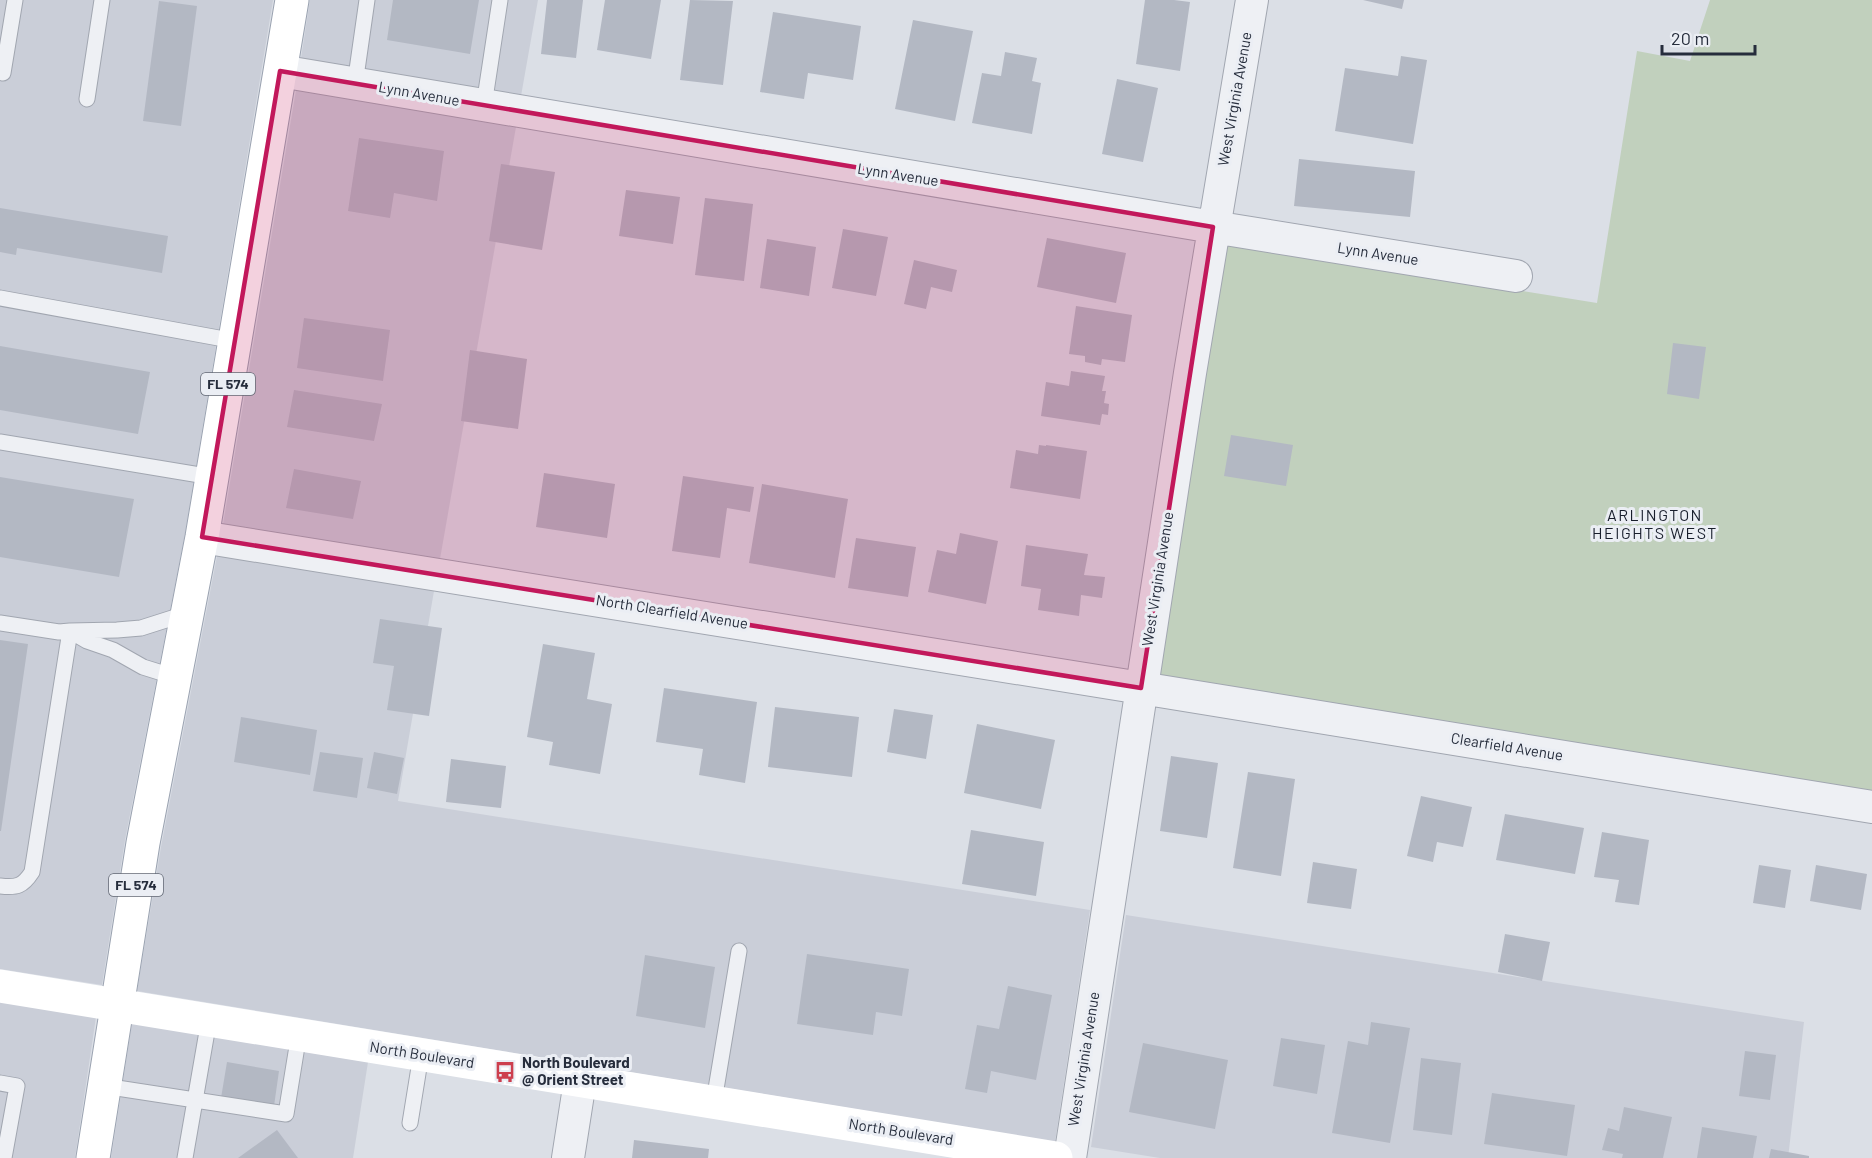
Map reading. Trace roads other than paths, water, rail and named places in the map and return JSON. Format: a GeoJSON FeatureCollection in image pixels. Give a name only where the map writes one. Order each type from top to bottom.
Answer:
{"type":"FeatureCollection","features":[{"type":"Feature","properties":{"kind":"main road","name":"FL 574"},"geometry":{"type":"LineString","coordinates":[[93,1158],[143,843],[202,537],[292,0]]}},
{"type":"Feature","properties":{"kind":"main road","name":"North Boulevard"},"geometry":{"type":"LineString","coordinates":[[0,986],[714,1101],[1037,1156]]}},
{"type":"Feature","properties":{"kind":"street","name":"West Virginia Avenue"},"geometry":{"type":"LineString","coordinates":[[1070,1158],[1213,227],[1252,0]]}},
{"type":"Feature","properties":{"kind":"street","name":"Lynn Avenue"},"geometry":{"type":"LineString","coordinates":[[280,71],[1516,276]]}},
{"type":"Feature","properties":{"kind":"street","name":"North Clearfield Avenue"},"geometry":{"type":"LineString","coordinates":[[202,537],[1141,688]]}},
{"type":"Feature","properties":{"kind":"street","name":"Clearfield Avenue"},"geometry":{"type":"LineString","coordinates":[[1141,688],[1872,807]]}},
{"type":"Feature","properties":{"kind":"street"},"geometry":{"type":"LineString","coordinates":[[568,1158],[580,1081]]}},
{"type":"Feature","properties":{"kind":"lane"},"geometry":{"type":"LineString","coordinates":[[3,73],[15,0]]}},
{"type":"Feature","properties":{"kind":"lane"},"geometry":{"type":"LineString","coordinates":[[87,99],[102,0]]}},
{"type":"Feature","properties":{"kind":"lane"},"geometry":{"type":"LineString","coordinates":[[355,84],[367,0]]}},
{"type":"Feature","properties":{"kind":"lane"},"geometry":{"type":"LineString","coordinates":[[484,105],[500,0]]}},
{"type":"Feature","properties":{"kind":"lane"},"geometry":{"type":"LineString","coordinates":[[0,298],[235,341]]}},
{"type":"Feature","properties":{"kind":"lane"},"geometry":{"type":"LineString","coordinates":[[0,442],[212,477]]}},
{"type":"Feature","properties":{"kind":"lane"},"geometry":{"type":"LineString","coordinates":[[0,623],[59,632],[117,630],[141,628],[188,613]]}},
{"type":"Feature","properties":{"kind":"lane"},"geometry":{"type":"LineString","coordinates":[[70,631],[87,641],[113,650],[143,668],[175,677]]}},
{"type":"Feature","properties":{"kind":"lane"},"geometry":{"type":"LineString","coordinates":[[0,886],[17,886],[25,882],[32,872],[70,631]]}},
{"type":"Feature","properties":{"kind":"lane"},"geometry":{"type":"LineString","coordinates":[[714,1101],[739,951]]}},
{"type":"Feature","properties":{"kind":"lane"},"geometry":{"type":"LineString","coordinates":[[185,1158],[208,1020]]}},
{"type":"Feature","properties":{"kind":"lane"},"geometry":{"type":"LineString","coordinates":[[104,1086],[286,1114],[299,1034]]}},
{"type":"Feature","properties":{"kind":"lane"},"geometry":{"type":"LineString","coordinates":[[410,1123],[421,1055]]}},
{"type":"Feature","properties":{"kind":"lane"},"geometry":{"type":"LineString","coordinates":[[0,1083],[16,1086],[4,1158]]}},
{"type":"Feature","properties":{"kind":"place","name":"North Boulevard @ Orient Street"},"geometry":{"type":"Point","coordinates":[505,1072]}},
{"type":"Feature","properties":{"kind":"district","name":"ARLINGTON HEIGHTS WEST"},"geometry":{"type":"Point","coordinates":[1655,524]}}]}
